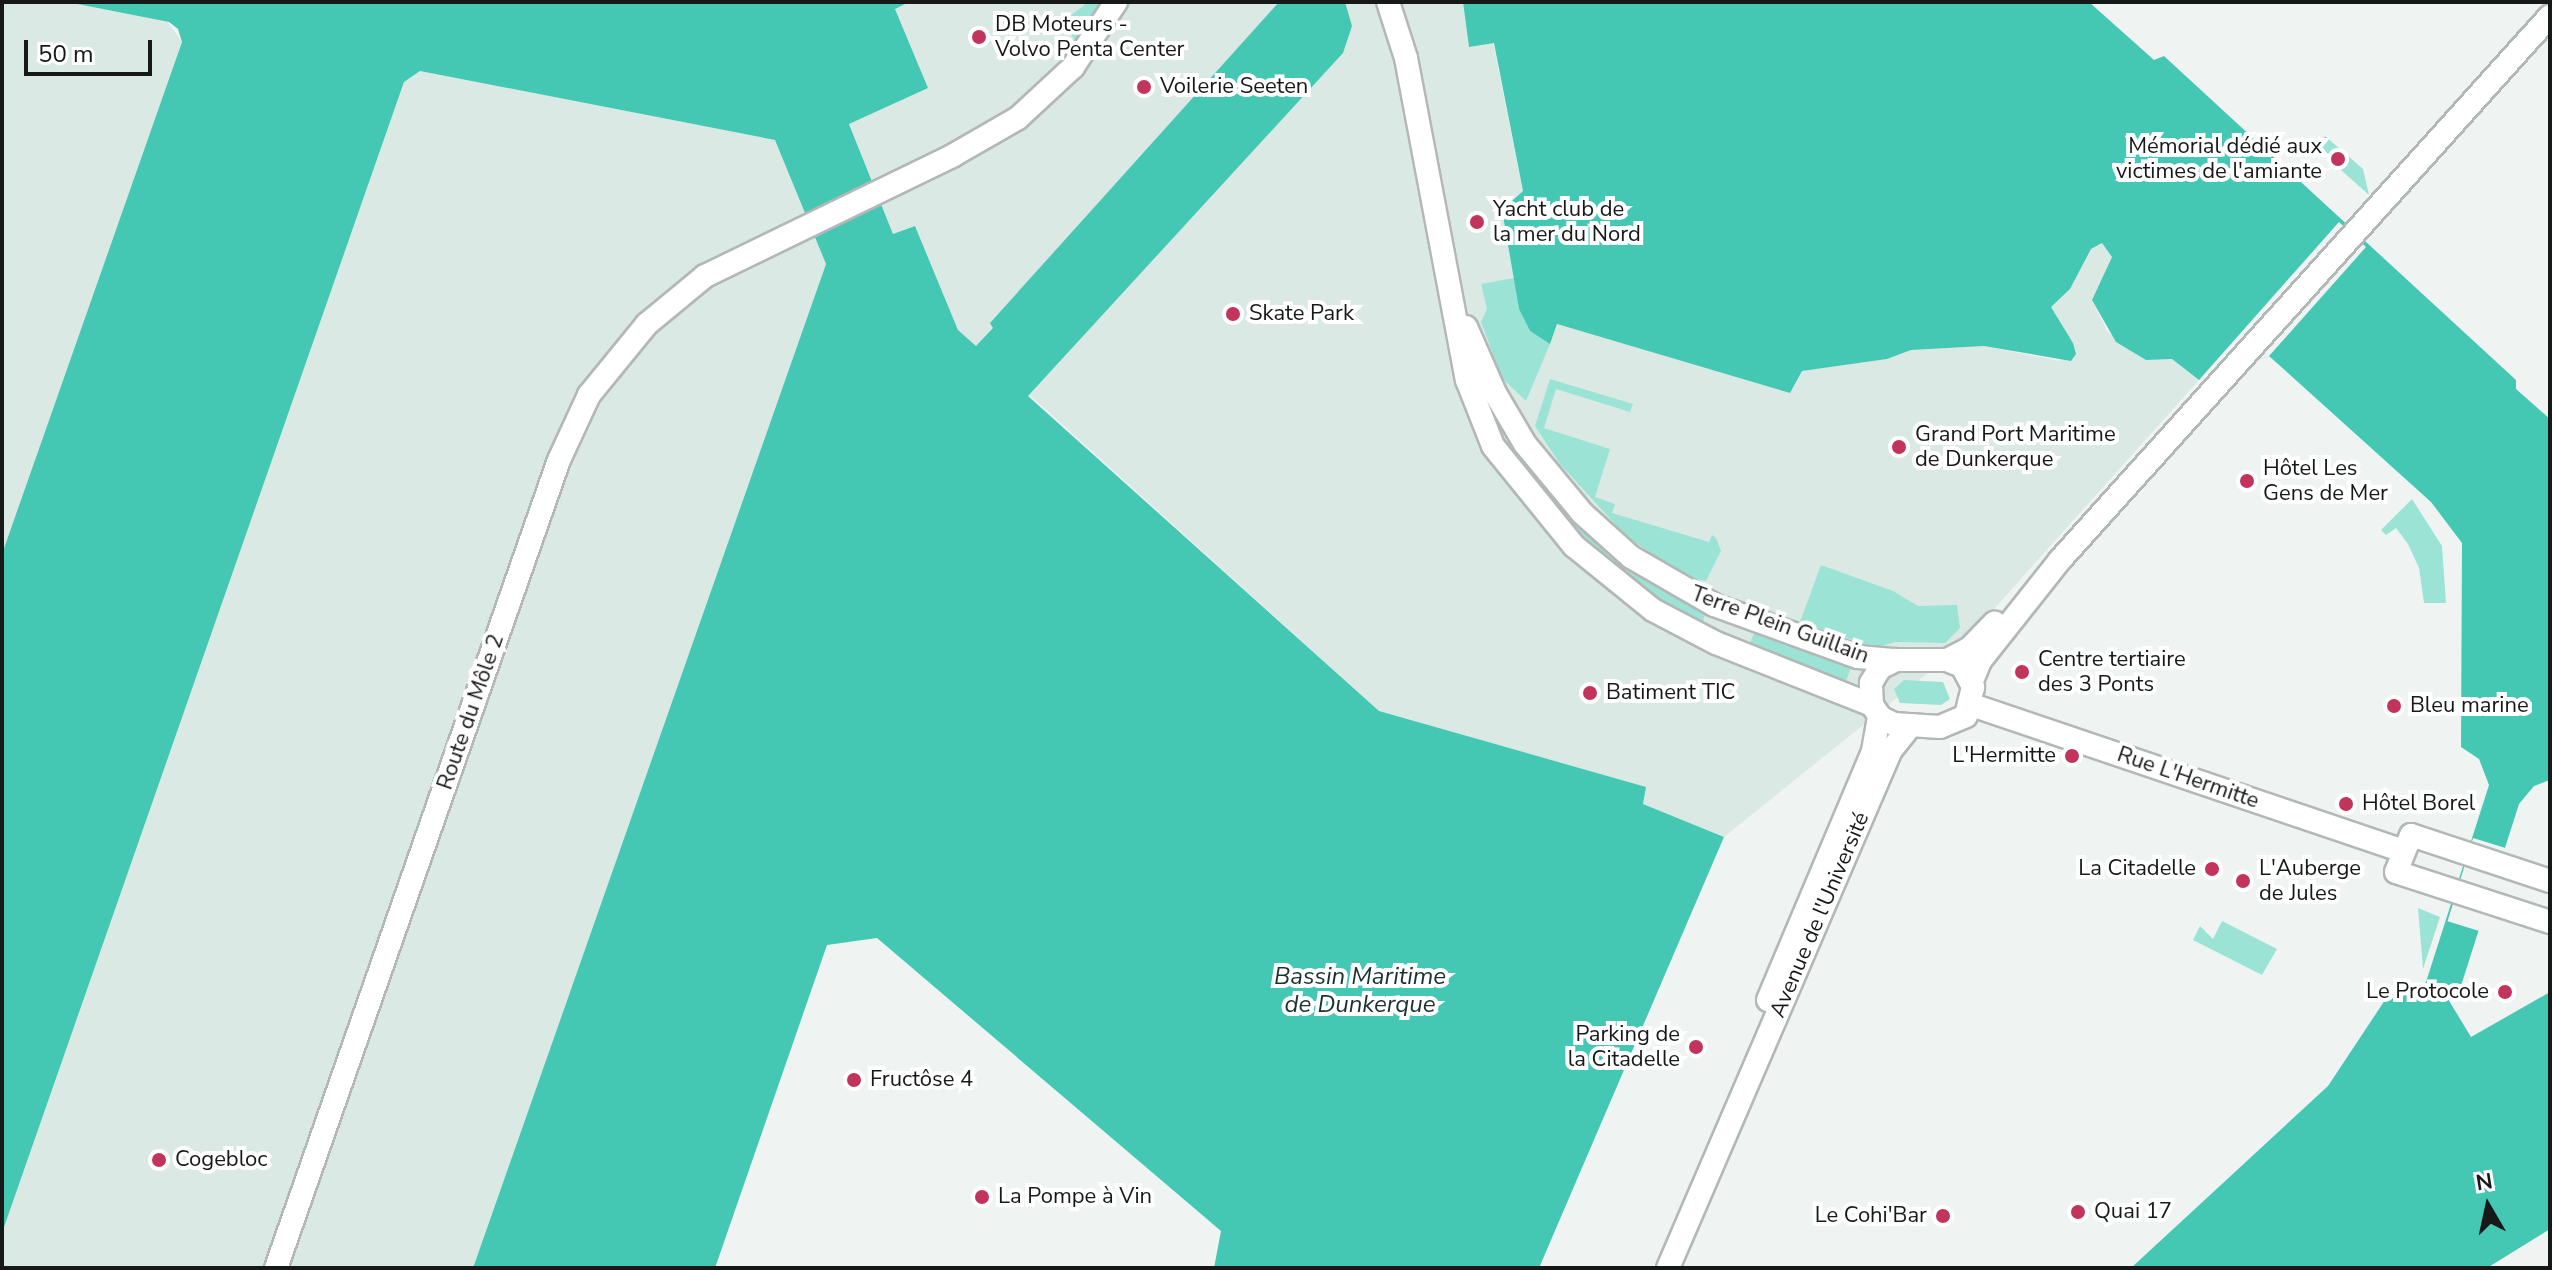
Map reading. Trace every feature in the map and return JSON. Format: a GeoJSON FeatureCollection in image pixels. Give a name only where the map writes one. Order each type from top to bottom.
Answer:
{"type":"FeatureCollection","features":[{"type":"Feature","properties":{"kind":"main road","name":"Route du Môle 2"},"geometry":{"type":"LineString","coordinates":[[276,1268],[577,416],[626,346],[666,306],[716,270],[987,138],[1034,106],[1073,67],[1116,2]]}},
{"type":"Feature","properties":{"kind":"main road"},"geometry":{"type":"LineString","coordinates":[[1388,2],[1406,58],[1447,261]]}},
{"type":"Feature","properties":{"kind":"main road"},"geometry":{"type":"LineString","coordinates":[[1947,660],[1974,645],[2060,560],[2550,16]]}},
{"type":"Feature","properties":{"kind":"main road","name":"Terre Plein Guillain"},"geometry":{"type":"LineString","coordinates":[[1447,261],[1472,344],[1495,393],[1558,487],[1622,549],[1691,594],[1858,657],[1896,660]]}},
{"type":"Feature","properties":{"kind":"main road","name":"Terre Plein Guillain"},"geometry":{"type":"LineString","coordinates":[[1447,261],[1456,333],[1476,412],[1493,446],[1545,514],[1606,574],[1673,622],[1876,710]]}},
{"type":"Feature","properties":{"kind":"main road"},"geometry":{"type":"LineString","coordinates":[[1972,681],[1962,666],[1947,660],[1896,660],[1873,677],[1876,710],[1911,725],[1953,725],[1972,705],[1972,681],[1980,661],[2060,560]]}},
{"type":"Feature","properties":{"kind":"main road","name":"Rue L'Hermitte"},"geometry":{"type":"LineString","coordinates":[[1972,705],[2404,853]]}},
{"type":"Feature","properties":{"kind":"main road","name":"Avenue de l'Université"},"geometry":{"type":"LineString","coordinates":[[1734,1107],[1748,1045],[1873,751],[1876,710]]}},
{"type":"Feature","properties":{"kind":"main road","name":"Avenue de l'Université"},"geometry":{"type":"LineString","coordinates":[[1668,1268],[1734,1107],[1891,750],[1911,725]]}},
{"type":"Feature","properties":{"kind":"main road"},"geometry":{"type":"LineString","coordinates":[[2404,853],[2462,852],[2550,881]]}},
{"type":"Feature","properties":{"kind":"main road"},"geometry":{"type":"LineString","coordinates":[[2404,853],[2449,891],[2550,922]]}},
{"type":"Feature","properties":{"kind":"shaded area"},"geometry":{"type":"Polygon","coordinates":[[[2,2],[67,2],[168,22],[182,42],[2,554],[2,2]]]}},
{"type":"Feature","properties":{"kind":"shaded area"},"geometry":{"type":"Polygon","coordinates":[[[892,2],[1463,2],[1469,47],[1493,42],[1523,192],[1502,210],[1519,309],[1550,343],[1557,324],[1790,392],[1802,371],[1887,359],[1911,350],[1984,346],[2060,361],[2073,343],[2051,307],[2070,289],[2091,249],[2102,243],[2112,257],[2092,300],[2107,331],[2146,360],[2172,359],[2199,380],[1959,648],[1724,837],[1643,804],[1645,787],[1379,711],[958,330],[915,226],[893,234],[849,123],[928,88],[892,2]]]}},
{"type":"Feature","properties":{"kind":"shaded area"},"geometry":{"type":"Polygon","coordinates":[[[1088,2],[1103,2],[1075,42],[1065,20],[1088,2]]]}},
{"type":"Feature","properties":{"kind":"shaded area"},"geometry":{"type":"Polygon","coordinates":[[[420,71],[776,140],[826,264],[473,1268],[2,1268],[2,1233],[404,82],[420,71]]]}},
{"type":"Feature","properties":{"kind":"shaded area"},"geometry":{"type":"Polygon","coordinates":[[[2325,136],[2363,169],[2369,195],[2341,170],[2345,156],[2338,149],[2329,159],[2315,147],[2325,136]]]}},
{"type":"Feature","properties":{"kind":"shaded area"},"geometry":{"type":"Polygon","coordinates":[[[1514,278],[1519,309],[1530,331],[1550,344],[1526,401],[1502,378],[1481,322],[1487,309],[1481,284],[1514,278]]]}},
{"type":"Feature","properties":{"kind":"shaded area"},"geometry":{"type":"Polygon","coordinates":[[[1550,379],[1633,404],[1630,412],[1556,389],[1544,428],[1610,449],[1595,497],[1615,504],[1612,513],[1709,542],[1712,535],[1716,538],[1721,551],[1706,581],[1686,577],[1626,536],[1560,464],[1535,426],[1550,379]]]}},
{"type":"Feature","properties":{"kind":"shaded area"},"geometry":{"type":"Polygon","coordinates":[[[2412,499],[2442,546],[2446,603],[2424,603],[2419,568],[2408,544],[2396,528],[2386,535],[2381,530],[2412,499]]]}},
{"type":"Feature","properties":{"kind":"shaded area"},"geometry":{"type":"Polygon","coordinates":[[[1575,516],[1705,613],[1703,622],[1699,625],[1637,594],[1565,522],[1575,516]]]}},
{"type":"Feature","properties":{"kind":"shaded area"},"geometry":{"type":"Polygon","coordinates":[[[1821,565],[1893,591],[1918,606],[1957,605],[1960,628],[1945,643],[1895,642],[1876,648],[1800,622],[1821,565]]]}},
{"type":"Feature","properties":{"kind":"shaded area"},"geometry":{"type":"Polygon","coordinates":[[[1756,627],[1853,662],[1844,686],[1747,650],[1756,627]]]}},
{"type":"Feature","properties":{"kind":"shaded area"},"geometry":{"type":"Polygon","coordinates":[[[1904,680],[1943,682],[1950,699],[1941,705],[1900,703],[1894,689],[1904,680]]]}},
{"type":"Feature","properties":{"kind":"shaded area"},"geometry":{"type":"Polygon","coordinates":[[[2418,908],[2440,917],[2423,969],[2418,908]]]}},
{"type":"Feature","properties":{"kind":"shaded area"},"geometry":{"type":"Polygon","coordinates":[[[2222,921],[2277,949],[2262,975],[2193,940],[2200,926],[2213,939],[2222,921]]]}},
{"type":"Feature","properties":{"kind":"water","name":"Bassin Maritime de Dunkerque"},"geometry":{"type":"Polygon","coordinates":[[[67,2],[909,2],[895,9],[928,88],[849,124],[893,234],[915,226],[958,330],[976,346],[993,328],[990,323],[1279,2],[1345,2],[1352,26],[1343,53],[1028,396],[1379,711],[1646,787],[1643,804],[1724,837],[1539,1268],[1214,1268],[1221,1231],[877,938],[827,945],[715,1268],[473,1268],[826,264],[775,140],[420,71],[404,82],[2,1233],[2,554],[182,42],[178,29],[169,22],[67,2]]]}},
{"type":"Feature","properties":{"kind":"water"},"geometry":{"type":"Polygon","coordinates":[[[1463,2],[2089,2],[2154,60],[2164,56],[2516,380],[2516,389],[2550,419],[2550,780],[2534,786],[2519,804],[2459,992],[2448,999],[2471,1037],[2550,992],[2550,1229],[2487,1268],[2131,1268],[2328,1086],[2389,994],[2412,995],[2426,982],[2489,785],[2479,759],[2461,747],[2462,543],[2431,502],[2269,356],[2199,380],[2172,359],[2146,360],[2116,342],[2092,300],[2112,257],[2102,243],[2091,249],[2070,289],[2051,307],[2073,343],[2076,354],[2071,361],[1984,346],[1911,350],[1887,359],[1802,371],[1790,393],[1557,324],[1550,344],[1530,331],[1519,309],[1502,210],[1523,191],[1494,43],[1469,47],[1463,2]]]}},
{"type":"Feature","properties":{"kind":"pier"},"geometry":{"type":"Polygon","coordinates":[[[2339,222],[2366,247],[2269,356],[2199,380],[2339,222]]]}},
{"type":"Feature","properties":{"kind":"pier"},"geometry":{"type":"Polygon","coordinates":[[[2473,838],[2506,848],[2480,931],[2448,921],[2473,838]]]}},
{"type":"Feature","properties":{"kind":"place","name":"DB Moteurs - Volvo Penta Center"},"geometry":{"type":"Point","coordinates":[979,37]}},
{"type":"Feature","properties":{"kind":"place","name":"Voilerie Seeten"},"geometry":{"type":"Point","coordinates":[1144,87]}},
{"type":"Feature","properties":{"kind":"place","name":"Mémorial dédié aux victimes de l'amiante"},"geometry":{"type":"Point","coordinates":[2338,159]}},
{"type":"Feature","properties":{"kind":"place","name":"Yacht club de la mer du Nord"},"geometry":{"type":"Point","coordinates":[1477,222]}},
{"type":"Feature","properties":{"kind":"place","name":"Skate Park"},"geometry":{"type":"Point","coordinates":[1233,314]}},
{"type":"Feature","properties":{"kind":"place","name":"Grand Port Maritime de Dunkerque"},"geometry":{"type":"Point","coordinates":[1899,447]}},
{"type":"Feature","properties":{"kind":"place","name":"Hôtel Les Gens de Mer"},"geometry":{"type":"Point","coordinates":[2247,481]}},
{"type":"Feature","properties":{"kind":"place","name":"Centre tertiaire des 3 Ponts"},"geometry":{"type":"Point","coordinates":[2022,672]}},
{"type":"Feature","properties":{"kind":"place","name":"Batiment TIC"},"geometry":{"type":"Point","coordinates":[1590,693]}},
{"type":"Feature","properties":{"kind":"place","name":"Bleu marine"},"geometry":{"type":"Point","coordinates":[2394,706]}},
{"type":"Feature","properties":{"kind":"place","name":"L'Hermitte"},"geometry":{"type":"Point","coordinates":[2072,756]}},
{"type":"Feature","properties":{"kind":"place","name":"Hôtel Borel"},"geometry":{"type":"Point","coordinates":[2346,804]}},
{"type":"Feature","properties":{"kind":"place","name":"La Citadelle"},"geometry":{"type":"Point","coordinates":[2212,869]}},
{"type":"Feature","properties":{"kind":"place","name":"L'Auberge de Jules"},"geometry":{"type":"Point","coordinates":[2243,881]}},
{"type":"Feature","properties":{"kind":"place","name":"Le Protocole"},"geometry":{"type":"Point","coordinates":[2505,992]}},
{"type":"Feature","properties":{"kind":"place","name":"Parking de la Citadelle"},"geometry":{"type":"Point","coordinates":[1696,1047]}},
{"type":"Feature","properties":{"kind":"place","name":"Fructôse 4"},"geometry":{"type":"Point","coordinates":[854,1080]}},
{"type":"Feature","properties":{"kind":"place","name":"Cogebloc"},"geometry":{"type":"Point","coordinates":[159,1160]}},
{"type":"Feature","properties":{"kind":"place","name":"La Pompe à Vin"},"geometry":{"type":"Point","coordinates":[982,1197]}},
{"type":"Feature","properties":{"kind":"place","name":"Quai 17"},"geometry":{"type":"Point","coordinates":[2078,1212]}},
{"type":"Feature","properties":{"kind":"place","name":"Le Cohi'Bar"},"geometry":{"type":"Point","coordinates":[1943,1216]}}]}
